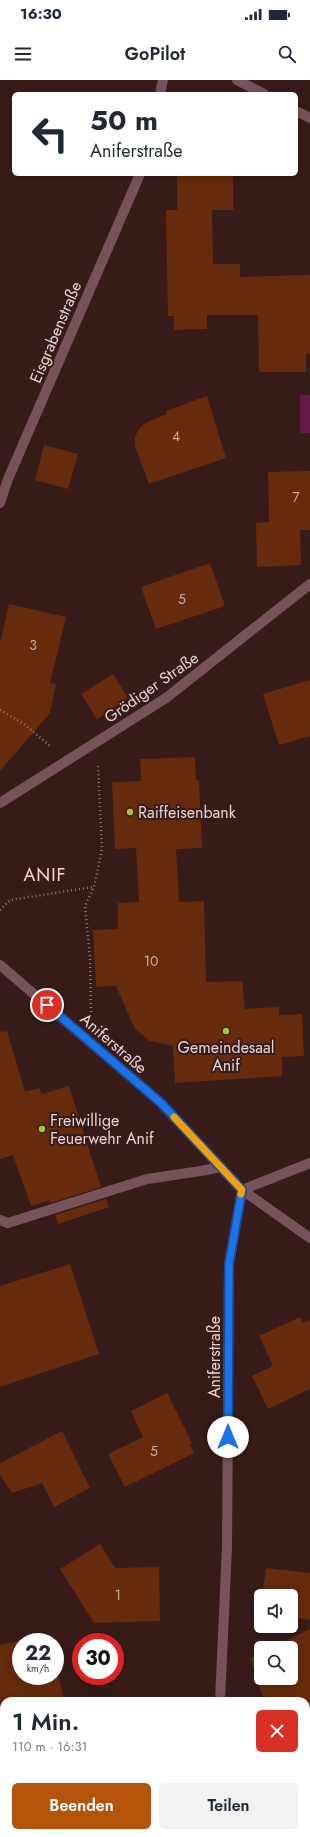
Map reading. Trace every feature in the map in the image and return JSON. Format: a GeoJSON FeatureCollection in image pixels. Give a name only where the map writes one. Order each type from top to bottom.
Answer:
{"type":"FeatureCollection","features":[{"type":"Feature","properties":{"kind":"street"},"geometry":{"type":"LineString","coordinates":[[160,92],[163,80]]}},
{"type":"Feature","properties":{"kind":"street"},"geometry":{"type":"LineString","coordinates":[[237,80],[260,92]]}},
{"type":"Feature","properties":{"kind":"street"},"geometry":{"type":"LineString","coordinates":[[298,112],[310,118]]}},
{"type":"Feature","properties":{"kind":"street","name":"Eisgrabenstraße"},"geometry":{"type":"LineString","coordinates":[[0,503],[8,479],[139,176]]}},
{"type":"Feature","properties":{"kind":"street","name":"Grödiger Straße"},"geometry":{"type":"LineString","coordinates":[[0,803],[166,698],[310,584]]}},
{"type":"Feature","properties":{"kind":"street","name":"Aniferstraße"},"geometry":{"type":"LineString","coordinates":[[0,965],[161,1103],[242,1190],[229,1264],[227,1547],[220,1697]]}},
{"type":"Feature","properties":{"kind":"street"},"geometry":{"type":"LineString","coordinates":[[242,1190],[310,1163]]}},
{"type":"Feature","properties":{"kind":"street"},"geometry":{"type":"LineString","coordinates":[[0,1220],[8,1223],[147,1179],[200,1172],[220,1167]]}},
{"type":"Feature","properties":{"kind":"street"},"geometry":{"type":"LineString","coordinates":[[242,1190],[310,1238]]}},
{"type":"Feature","properties":{"kind":"path"},"geometry":{"type":"LineString","coordinates":[[0,710],[24,724],[67,761]]}},
{"type":"Feature","properties":{"kind":"path"},"geometry":{"type":"LineString","coordinates":[[82,1035],[91,1011],[90,958],[85,906],[94,887],[102,849],[98,742]]}},
{"type":"Feature","properties":{"kind":"path"},"geometry":{"type":"LineString","coordinates":[[0,910],[10,900],[94,887]]}},
{"type":"Feature","properties":{"kind":"shaded area"},"geometry":{"type":"Polygon","coordinates":[[[300,395],[310,395],[310,433],[300,433],[300,395]]]}},
{"type":"Feature","properties":{"kind":"building"},"geometry":{"type":"Polygon","coordinates":[[[177,176],[233,176],[233,210],[212,210],[213,264],[240,264],[240,277],[310,275],[310,354],[306,354],[306,372],[259,372],[258,315],[207,315],[207,329],[174,330],[174,316],[168,316],[166,210],[177,210],[177,176]]]}},
{"type":"Feature","properties":{"kind":"building"},"geometry":{"type":"Polygon","coordinates":[[[207,396],[226,458],[149,484],[135,446],[135,437],[138,430],[145,423],[167,414],[166,411],[207,396]]]}},
{"type":"Feature","properties":{"kind":"building"},"geometry":{"type":"Polygon","coordinates":[[[44,445],[78,454],[68,489],[35,480],[44,445]]]}},
{"type":"Feature","properties":{"kind":"building"},"geometry":{"type":"Polygon","coordinates":[[[310,471],[310,530],[300,530],[301,565],[257,567],[256,523],[269,522],[268,472],[310,471]]]}},
{"type":"Feature","properties":{"kind":"building"},"geometry":{"type":"Polygon","coordinates":[[[210,563],[225,606],[156,629],[141,587],[210,563]]]}},
{"type":"Feature","properties":{"kind":"building"},"geometry":{"type":"Polygon","coordinates":[[[9,604],[66,617],[50,683],[56,684],[50,713],[0,771],[0,643],[9,604]]]}},
{"type":"Feature","properties":{"kind":"building"},"geometry":{"type":"Polygon","coordinates":[[[113,674],[128,698],[97,719],[81,694],[113,674]]]}},
{"type":"Feature","properties":{"kind":"building"},"geometry":{"type":"Polygon","coordinates":[[[310,680],[310,736],[279,745],[263,694],[310,680]]]}},
{"type":"Feature","properties":{"kind":"building"},"geometry":{"type":"Polygon","coordinates":[[[195,757],[196,780],[199,780],[202,848],[176,849],[179,902],[204,901],[206,982],[242,981],[245,1009],[279,1007],[279,1015],[302,1014],[304,1056],[282,1057],[282,1076],[175,1083],[173,1046],[150,1041],[135,1029],[116,986],[96,987],[93,930],[118,929],[118,903],[139,902],[136,848],[115,849],[112,782],[141,781],[140,759],[195,757]]]}},
{"type":"Feature","properties":{"kind":"building","name":"Freiwillige Feuerwehr Anif"},"geometry":{"type":"Polygon","coordinates":[[[7,1031],[25,1092],[39,1088],[42,1094],[69,1086],[101,1187],[51,1203],[50,1200],[31,1206],[13,1155],[0,1159],[0,1032],[7,1031]]]}},
{"type":"Feature","properties":{"kind":"building"},"geometry":{"type":"Polygon","coordinates":[[[106,1199],[109,1207],[58,1224],[55,1215],[106,1199]]]}},
{"type":"Feature","properties":{"kind":"building"},"geometry":{"type":"Polygon","coordinates":[[[70,1264],[99,1354],[0,1387],[0,1286],[70,1264]]]}},
{"type":"Feature","properties":{"kind":"building"},"geometry":{"type":"Polygon","coordinates":[[[300,1317],[303,1323],[310,1320],[310,1389],[268,1409],[252,1376],[273,1366],[259,1336],[300,1317]]]}},
{"type":"Feature","properties":{"kind":"building"},"geometry":{"type":"Polygon","coordinates":[[[167,1393],[192,1443],[190,1444],[194,1453],[125,1487],[108,1454],[143,1437],[131,1411],[167,1393]]]}},
{"type":"Feature","properties":{"kind":"building"},"geometry":{"type":"Polygon","coordinates":[[[62,1431],[90,1488],[54,1507],[42,1483],[12,1493],[0,1475],[0,1463],[62,1431]]]}},
{"type":"Feature","properties":{"kind":"building"},"geometry":{"type":"Polygon","coordinates":[[[100,1544],[115,1568],[159,1567],[160,1621],[94,1623],[60,1569],[100,1544]]]}},
{"type":"Feature","properties":{"kind":"building"},"geometry":{"type":"Polygon","coordinates":[[[266,1568],[310,1573],[310,1620],[298,1618],[298,1589],[263,1589],[266,1568]]]}},
{"type":"Feature","properties":{"kind":"building"},"geometry":{"type":"Polygon","coordinates":[[[310,1629],[310,1697],[263,1697],[259,1685],[298,1685],[298,1641],[285,1641],[310,1629]]]}},
{"type":"Feature","properties":{"kind":"building"},"geometry":{"type":"Polygon","coordinates":[[[12,1643],[12,1685],[61,1685],[63,1697],[0,1697],[0,1645],[12,1643]]]}},
{"type":"Feature","properties":{"kind":"building"},"geometry":{"type":"Polygon","coordinates":[[[254,1656],[254,1670],[250,1658],[254,1656]]]}},
{"type":"Feature","properties":{"kind":"slow traffic"},"geometry":{"type":"LineString","coordinates":[[174,1117],[242,1190],[241,1194]]}},
{"type":"Feature","properties":{"kind":"place","name":"Raiffeisenbank"},"geometry":{"type":"Point","coordinates":[130,812]}},
{"type":"Feature","properties":{"kind":"place","name":"Gemeindesaal Anif"},"geometry":{"type":"Point","coordinates":[226,1031]}},
{"type":"Feature","properties":{"kind":"place","name":"Freiwillige Feuerwehr Anif"},"geometry":{"type":"Point","coordinates":[42,1129]}},
{"type":"Feature","properties":{"kind":"district","name":"ANIF"},"geometry":{"type":"Point","coordinates":[45,875]}},
{"type":"Feature","properties":{"kind":"route"},"geometry":{"type":"LineString","coordinates":[[47,1005],[161,1103],[242,1190],[229,1264],[228,1437]]}}]}
